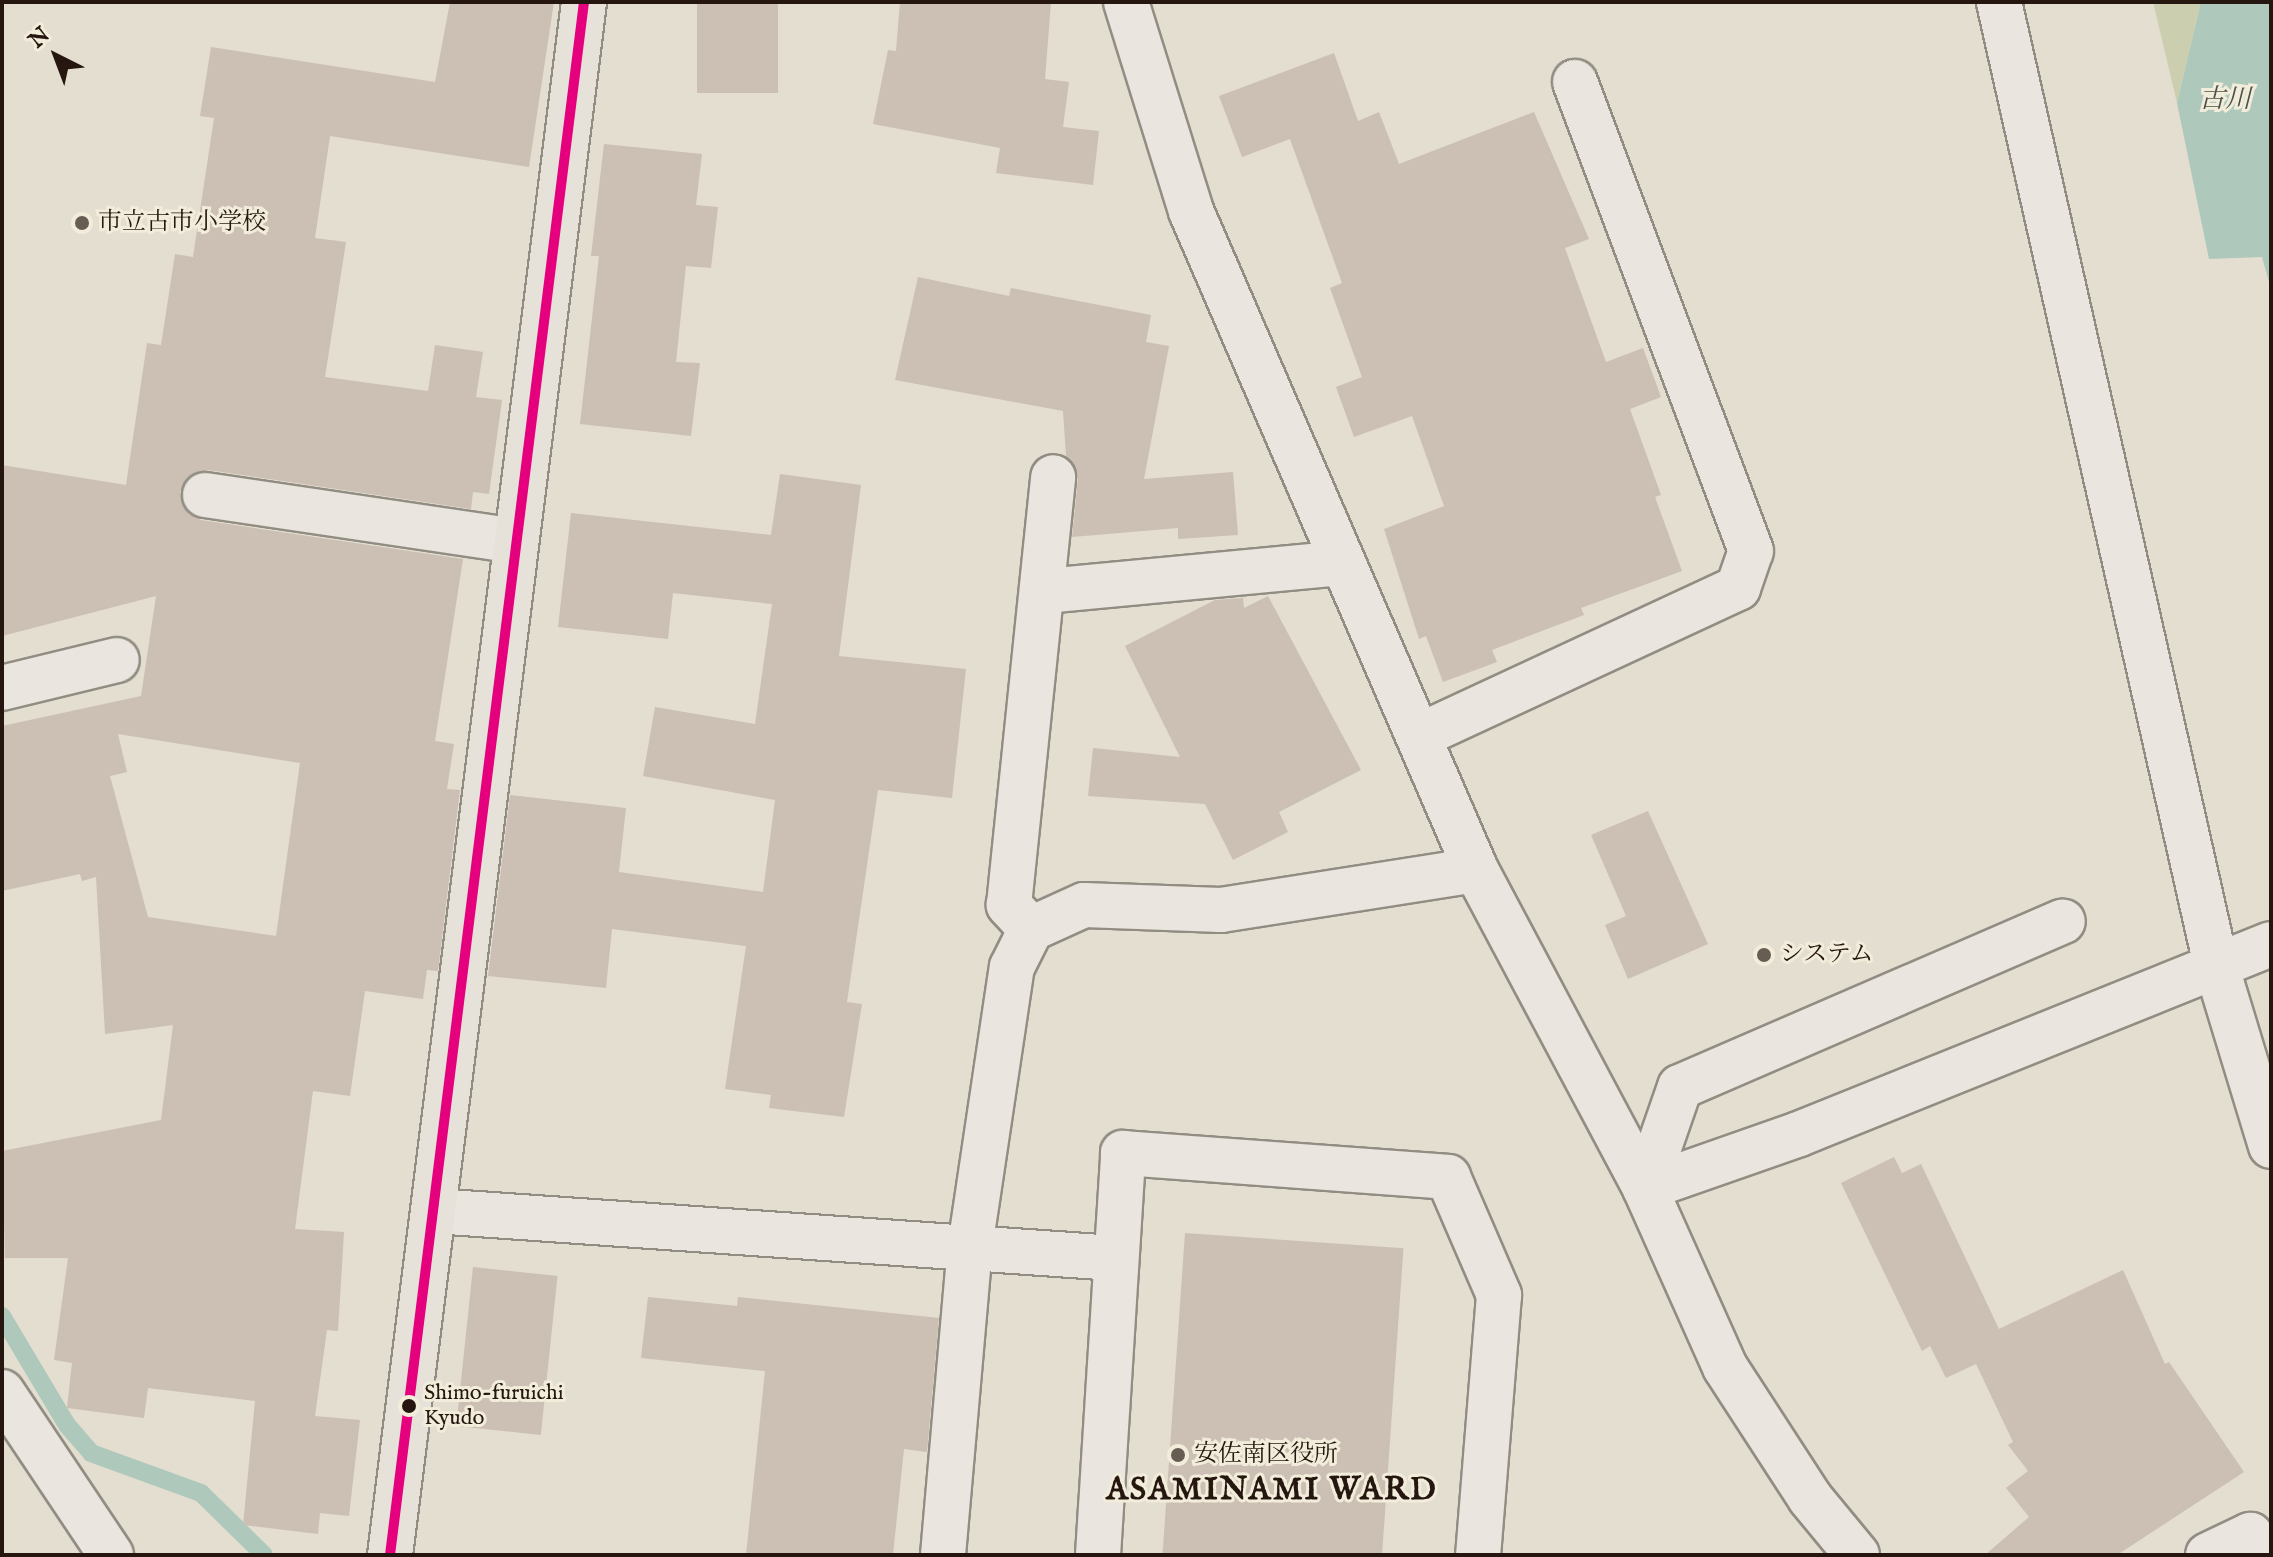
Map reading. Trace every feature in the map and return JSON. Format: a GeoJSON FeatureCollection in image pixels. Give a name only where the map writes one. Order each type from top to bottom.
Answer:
{"type":"FeatureCollection","features":[{"type":"Feature","properties":{"kind":"main road"},"geometry":{"type":"LineString","coordinates":[[390,1555],[584,2]]}},
{"type":"Feature","properties":{"kind":"street"},"geometry":{"type":"LineString","coordinates":[[1126,2],[1191,211],[1476,870],[1645,1188],[1725,1367],[1810,1498],[1857,1555]]}},
{"type":"Feature","properties":{"kind":"street"},"geometry":{"type":"LineString","coordinates":[[1999,2],[2243,955],[2271,1146]]}},
{"type":"Feature","properties":{"kind":"street"},"geometry":{"type":"LineString","coordinates":[[1419,736],[1738,588],[1751,551],[1575,82]]}},
{"type":"Feature","properties":{"kind":"street"},"geometry":{"type":"LineString","coordinates":[[1031,929],[1009,905],[1045,591],[1053,477]]}},
{"type":"Feature","properties":{"kind":"street"},"geometry":{"type":"LineString","coordinates":[[205,495],[515,541]]}},
{"type":"Feature","properties":{"kind":"street"},"geometry":{"type":"LineString","coordinates":[[1045,591],[1343,563]]}},
{"type":"Feature","properties":{"kind":"street"},"geometry":{"type":"LineString","coordinates":[[2,688],[117,660]]}},
{"type":"Feature","properties":{"kind":"street"},"geometry":{"type":"LineString","coordinates":[[943,1555],[970,1247],[1012,967],[1031,929],[1084,905],[1221,910],[1476,870]]}},
{"type":"Feature","properties":{"kind":"street"},"geometry":{"type":"LineString","coordinates":[[1645,1188],[1680,1087],[2063,921]]}},
{"type":"Feature","properties":{"kind":"street"},"geometry":{"type":"LineString","coordinates":[[1645,1188],[1799,1134],[2243,955]]}},
{"type":"Feature","properties":{"kind":"street"},"geometry":{"type":"LineString","coordinates":[[1098,1555],[1123,1153],[1448,1177],[1499,1295],[1478,1555]]}},
{"type":"Feature","properties":{"kind":"street"},"geometry":{"type":"LineString","coordinates":[[434,1211],[1115,1258]]}},
{"type":"Feature","properties":{"kind":"street"},"geometry":{"type":"LineString","coordinates":[[2,1392],[111,1555]]}},
{"type":"Feature","properties":{"kind":"street"},"geometry":{"type":"LineString","coordinates":[[2208,1555],[2250,1535],[2261,1555]]}},
{"type":"Feature","properties":{"kind":"shaded area"},"geometry":{"type":"Polygon","coordinates":[[[2153,2],[2201,2],[2177,103],[2153,2]]]}},
{"type":"Feature","properties":{"kind":"water","name":"古川"},"geometry":{"type":"Polygon","coordinates":[[[2201,2],[2271,2],[2271,289],[2262,257],[2209,259],[2177,103],[2201,2]]]}},
{"type":"Feature","properties":{"kind":"building"},"geometry":{"type":"Polygon","coordinates":[[[450,2],[554,2],[529,167],[330,136],[315,238],[346,242],[325,377],[428,391],[435,345],[483,352],[476,397],[502,400],[489,494],[473,492],[471,509],[208,470],[186,479],[180,492],[189,514],[201,520],[463,559],[435,741],[454,744],[447,789],[460,790],[438,971],[427,970],[423,999],[365,991],[350,1096],[313,1091],[295,1229],[344,1232],[338,1331],[327,1330],[315,1416],[360,1420],[349,1516],[320,1513],[318,1534],[243,1525],[255,1401],[148,1388],[144,1418],[67,1408],[72,1363],[54,1360],[68,1258],[5,1258],[2,1151],[161,1120],[173,1025],[105,1034],[96,877],[82,881],[80,874],[2,891],[2,726],[141,696],[156,596],[2,636],[2,465],[126,485],[147,343],[161,345],[175,254],[193,257],[214,118],[200,116],[211,47],[435,82],[450,2]],[[118,734],[127,772],[110,776],[148,917],[276,936],[300,763],[118,734]]]}},
{"type":"Feature","properties":{"kind":"building"},"geometry":{"type":"Polygon","coordinates":[[[697,2],[778,2],[778,93],[697,93],[697,2]]]}},
{"type":"Feature","properties":{"kind":"building"},"geometry":{"type":"Polygon","coordinates":[[[900,2],[1051,2],[1045,79],[1069,82],[1063,127],[1099,131],[1093,185],[996,173],[1000,148],[873,124],[888,50],[896,51],[900,2]]]}},
{"type":"Feature","properties":{"kind":"building"},"geometry":{"type":"Polygon","coordinates":[[[1334,53],[1358,121],[1379,112],[1399,164],[1534,112],[1589,239],[1565,248],[1606,362],[1643,348],[1661,397],[1630,409],[1661,495],[1655,497],[1682,571],[1581,608],[1584,615],[1492,650],[1497,662],[1443,682],[1426,636],[1419,639],[1384,529],[1444,506],[1412,416],[1354,437],[1336,387],[1362,377],[1330,288],[1342,283],[1290,139],[1242,157],[1219,96],[1334,53]]]}},
{"type":"Feature","properties":{"kind":"building"},"geometry":{"type":"Polygon","coordinates":[[[604,144],[702,154],[696,205],[718,207],[711,268],[686,266],[676,362],[700,363],[691,436],[580,424],[599,256],[591,256],[604,144]]]}},
{"type":"Feature","properties":{"kind":"building"},"geometry":{"type":"Polygon","coordinates":[[[918,277],[1009,296],[1011,288],[1151,315],[1146,342],[1169,346],[1144,479],[1233,472],[1238,535],[1178,539],[1178,528],[1072,537],[1078,479],[1066,456],[1063,411],[895,380],[918,277]]]}},
{"type":"Feature","properties":{"kind":"building"},"geometry":{"type":"Polygon","coordinates":[[[780,474],[861,485],[839,656],[966,669],[952,798],[878,790],[847,1002],[862,1004],[844,1117],[769,1108],[771,1095],[725,1089],[746,946],[612,929],[606,988],[488,976],[510,795],[626,808],[619,872],[763,892],[775,800],[643,776],[655,707],[755,724],[772,604],[673,593],[668,639],[558,627],[571,513],[771,535],[780,474]]]}},
{"type":"Feature","properties":{"kind":"building"},"geometry":{"type":"Polygon","coordinates":[[[1268,596],[1361,770],[1279,812],[1288,832],[1233,860],[1205,804],[1088,796],[1093,748],[1180,757],[1125,646],[1215,600],[1243,598],[1244,608],[1268,596]]]}},
{"type":"Feature","properties":{"kind":"building"},"geometry":{"type":"Polygon","coordinates":[[[1648,811],[1708,944],[1628,979],[1605,925],[1626,916],[1591,835],[1648,811]]]}},
{"type":"Feature","properties":{"kind":"building"},"geometry":{"type":"Polygon","coordinates":[[[1894,1157],[1902,1173],[1921,1164],[1999,1329],[2123,1270],[2165,1364],[2169,1362],[2244,1472],[2117,1555],[1985,1555],[2029,1517],[2006,1488],[2028,1471],[2008,1445],[2013,1442],[1976,1364],[1946,1378],[1930,1346],[1922,1351],[1841,1183],[1894,1157]]]}},
{"type":"Feature","properties":{"kind":"building"},"geometry":{"type":"Polygon","coordinates":[[[1185,1233],[1403,1248],[1382,1555],[1162,1555],[1185,1233]]]}},
{"type":"Feature","properties":{"kind":"building"},"geometry":{"type":"Polygon","coordinates":[[[473,1267],[558,1276],[541,1435],[456,1426],[473,1267]]]}},
{"type":"Feature","properties":{"kind":"building"},"geometry":{"type":"Polygon","coordinates":[[[648,1297],[737,1306],[738,1297],[939,1318],[927,1452],[904,1449],[893,1555],[746,1555],[765,1371],[641,1358],[648,1297]]]}},
{"type":"Feature","properties":{"kind":"waterway"},"geometry":{"type":"LineString","coordinates":[[2,1316],[67,1425],[91,1453],[201,1493],[264,1555]]}},
{"type":"Feature","properties":{"kind":"transit line"},"geometry":{"type":"LineString","coordinates":[[390,1555],[584,2]]}},
{"type":"Feature","properties":{"kind":"place","name":"市立古市小学校"},"geometry":{"type":"Point","coordinates":[82,223]}},
{"type":"Feature","properties":{"kind":"place","name":"システム"},"geometry":{"type":"Point","coordinates":[1764,955]}},
{"type":"Feature","properties":{"kind":"place","name":"Shimo-furuichi Kyudo"},"geometry":{"type":"Point","coordinates":[409,1406]}},
{"type":"Feature","properties":{"kind":"place","name":"安佐南区役所"},"geometry":{"type":"Point","coordinates":[1178,1455]}},
{"type":"Feature","properties":{"kind":"district","name":"ASAMINAMI WARD"},"geometry":{"type":"Point","coordinates":[1272,1491]}}]}
